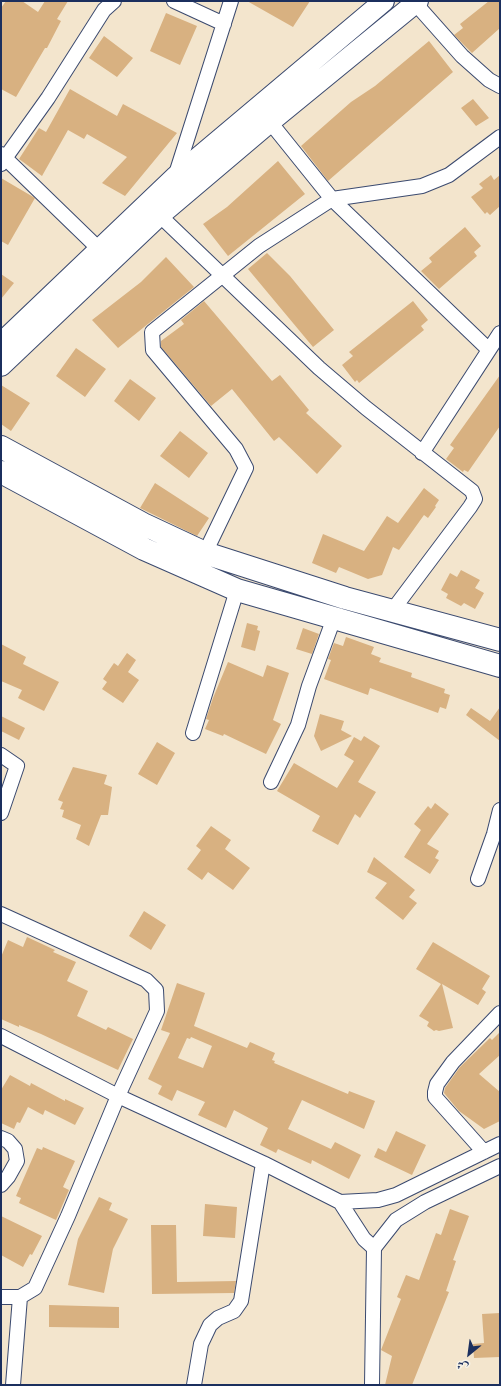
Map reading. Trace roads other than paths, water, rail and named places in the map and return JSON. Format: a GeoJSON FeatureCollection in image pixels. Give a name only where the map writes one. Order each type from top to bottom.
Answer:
{"type":"FeatureCollection","features":[{"type":"Feature","properties":{"kind":"main road"},"geometry":{"type":"LineString","coordinates":[[1,447],[142,524],[205,553],[290,582],[500,640]]}},
{"type":"Feature","properties":{"kind":"main road"},"geometry":{"type":"LineString","coordinates":[[1,472],[144,549],[237,590],[500,666]]}},
{"type":"Feature","properties":{"kind":"street"},"geometry":{"type":"LineString","coordinates":[[99,249],[2,159],[48,98],[104,10],[114,1]]}},
{"type":"Feature","properties":{"kind":"street"},"geometry":{"type":"LineString","coordinates":[[174,1],[224,24]]}},
{"type":"Feature","properties":{"kind":"street"},"geometry":{"type":"LineString","coordinates":[[1,366],[153,210],[175,177],[231,1]]}},
{"type":"Feature","properties":{"kind":"street"},"geometry":{"type":"LineString","coordinates":[[175,177],[384,1]]}},
{"type":"Feature","properties":{"kind":"street"},"geometry":{"type":"LineString","coordinates":[[1,343],[99,249],[270,122],[417,2],[462,56],[489,80],[500,86]]}},
{"type":"Feature","properties":{"kind":"street"},"geometry":{"type":"LineString","coordinates":[[270,122],[332,199],[489,350]]}},
{"type":"Feature","properties":{"kind":"street"},"geometry":{"type":"LineString","coordinates":[[205,553],[246,468],[236,449],[153,350],[152,332],[222,274],[259,246],[332,199],[422,186],[450,175],[500,137]]}},
{"type":"Feature","properties":{"kind":"street"},"geometry":{"type":"LineString","coordinates":[[153,210],[222,274],[319,368],[422,453],[472,490],[475,499],[470,507],[392,611]]}},
{"type":"Feature","properties":{"kind":"street"},"geometry":{"type":"LineString","coordinates":[[422,453],[500,333]]}},
{"type":"Feature","properties":{"kind":"street"},"geometry":{"type":"LineString","coordinates":[[193,733],[237,590]]}},
{"type":"Feature","properties":{"kind":"street"},"geometry":{"type":"LineString","coordinates":[[271,782],[298,725],[309,686],[334,618]]}},
{"type":"Feature","properties":{"kind":"street"},"geometry":{"type":"LineString","coordinates":[[1,755],[18,766],[1,813]]}},
{"type":"Feature","properties":{"kind":"street"},"geometry":{"type":"LineString","coordinates":[[478,879],[494,834],[500,810]]}},
{"type":"Feature","properties":{"kind":"street"},"geometry":{"type":"LineString","coordinates":[[1,914],[146,980],[156,990],[157,1011],[118,1096],[40,1279],[35,1288],[20,1297],[1,1297]]}},
{"type":"Feature","properties":{"kind":"street"},"geometry":{"type":"LineString","coordinates":[[484,1152],[435,1097],[434,1092],[437,1084],[453,1062],[500,1013]]}},
{"type":"Feature","properties":{"kind":"street"},"geometry":{"type":"LineString","coordinates":[[1,1036],[118,1096],[264,1163],[340,1202],[364,1239],[374,1248]]}},
{"type":"Feature","properties":{"kind":"street"},"geometry":{"type":"LineString","coordinates":[[1,1138],[8,1141],[15,1149],[17,1161],[8,1177],[1,1185]]}},
{"type":"Feature","properties":{"kind":"street"},"geometry":{"type":"LineString","coordinates":[[340,1202],[378,1200],[391,1197],[463,1164],[500,1144]]}},
{"type":"Feature","properties":{"kind":"street"},"geometry":{"type":"LineString","coordinates":[[194,1385],[201,1344],[210,1326],[218,1318],[234,1311],[240,1301],[264,1163]]}},
{"type":"Feature","properties":{"kind":"street"},"geometry":{"type":"LineString","coordinates":[[372,1385],[374,1248],[396,1220],[424,1202],[500,1166]]}},
{"type":"Feature","properties":{"kind":"street"},"geometry":{"type":"LineString","coordinates":[[391,1197],[401,1217]]}},
{"type":"Feature","properties":{"kind":"street"},"geometry":{"type":"LineString","coordinates":[[13,1385],[20,1297]]}}]}
